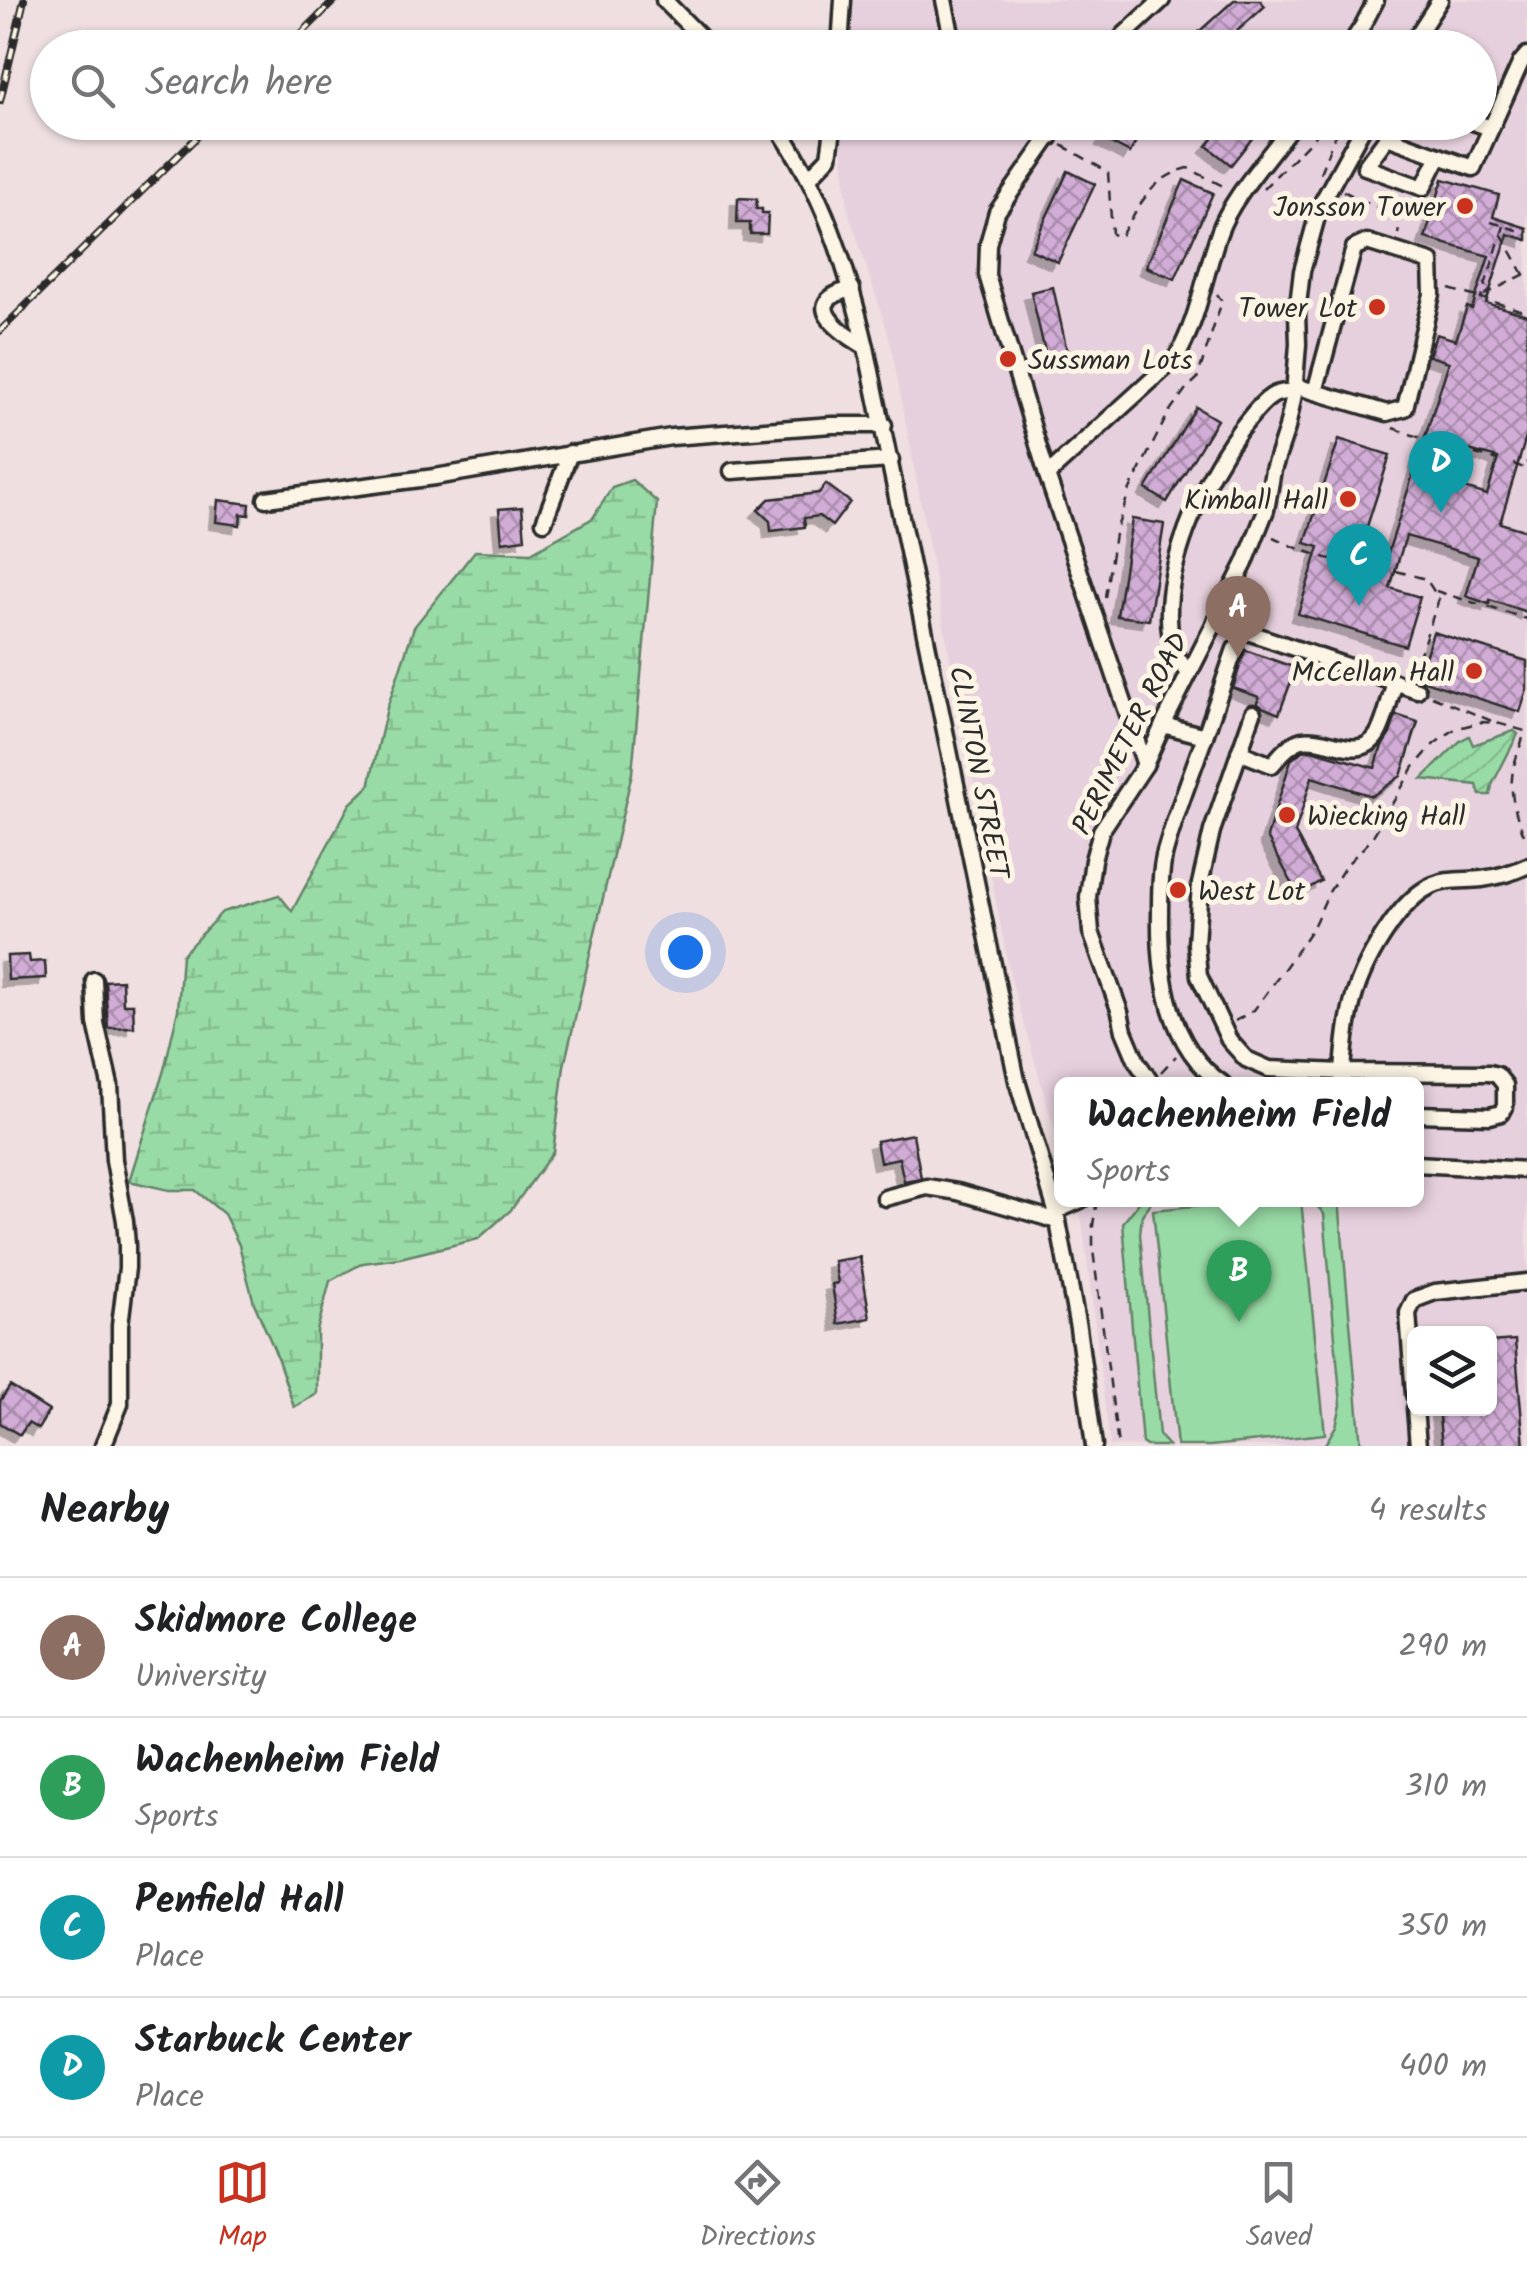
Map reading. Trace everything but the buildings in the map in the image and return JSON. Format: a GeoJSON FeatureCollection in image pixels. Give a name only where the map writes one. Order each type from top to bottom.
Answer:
{"type":"FeatureCollection","features":[{"type":"Feature","properties":{"kind":"street"},"geometry":{"type":"LineString","coordinates":[[664,0],[693,30]]}},
{"type":"Feature","properties":{"kind":"street"},"geometry":{"type":"LineString","coordinates":[[841,30],[843,0]]}},
{"type":"Feature","properties":{"kind":"street"},"geometry":{"type":"LineString","coordinates":[[944,0],[950,30]]}},
{"type":"Feature","properties":{"kind":"street"},"geometry":{"type":"LineString","coordinates":[[1130,30],[1162,0]]}},
{"type":"Feature","properties":{"kind":"street"},"geometry":{"type":"LineString","coordinates":[[1360,30],[1376,0]]}},
{"type":"Feature","properties":{"kind":"street"},"geometry":{"type":"LineString","coordinates":[[1421,30],[1440,0]]}},
{"type":"Feature","properties":{"kind":"street"},"geometry":{"type":"LineString","coordinates":[[1497,115],[1527,56]]}},
{"type":"Feature","properties":{"kind":"street","name":"CLINTON STREET"},"geometry":{"type":"LineString","coordinates":[[787,140],[840,249],[852,289],[884,426],[1017,1081],[1054,1206]]}},
{"type":"Feature","properties":{"kind":"street"},"geometry":{"type":"LineString","coordinates":[[808,178],[829,157],[831,140]]}},
{"type":"Feature","properties":{"kind":"street"},"geometry":{"type":"LineString","coordinates":[[1049,140],[998,212],[988,244],[987,275],[1047,474],[1146,765]]}},
{"type":"Feature","properties":{"kind":"street"},"geometry":{"type":"LineString","coordinates":[[1047,474],[1176,358],[1190,335],[1220,229],[1281,140]]}},
{"type":"Feature","properties":{"kind":"street","name":"PERIMETER ROAD"},"geometry":{"type":"LineString","coordinates":[[1147,1077],[1124,1031],[1091,932],[1088,897],[1093,860],[1101,832],[1146,765],[1245,564],[1266,510],[1295,388],[1302,271],[1320,206],[1356,140]]}},
{"type":"Feature","properties":{"kind":"street"},"geometry":{"type":"LineString","coordinates":[[1385,140],[1365,167],[1423,188],[1439,156]]}},
{"type":"Feature","properties":{"kind":"street"},"geometry":{"type":"LineString","coordinates":[[1393,140],[1472,168],[1485,140]]}},
{"type":"Feature","properties":{"kind":"street"},"geometry":{"type":"LineString","coordinates":[[1189,673],[1178,661],[1171,640],[1174,575],[1182,546],[1221,456],[1255,411],[1274,394],[1295,388],[1387,414],[1405,408],[1432,294],[1430,262],[1368,242],[1354,248],[1315,392]]}},
{"type":"Feature","properties":{"kind":"street"},"geometry":{"type":"LineString","coordinates":[[852,289],[833,294],[827,301],[827,314],[832,324],[866,347]]}},
{"type":"Feature","properties":{"kind":"street"},"geometry":{"type":"LineString","coordinates":[[266,499],[671,437],[832,425],[884,426]]}},
{"type":"Feature","properties":{"kind":"street"},"geometry":{"type":"LineString","coordinates":[[544,522],[570,454]]}},
{"type":"Feature","properties":{"kind":"street"},"geometry":{"type":"LineString","coordinates":[[732,472],[891,460]]}},
{"type":"Feature","properties":{"kind":"street"},"geometry":{"type":"LineString","coordinates":[[1215,621],[1406,686],[1375,739],[1365,746],[1299,740],[1272,765],[1239,752]]}},
{"type":"Feature","properties":{"kind":"street"},"geometry":{"type":"LineString","coordinates":[[1213,1077],[1187,1049],[1169,1004],[1159,956],[1160,897],[1164,856],[1235,649]]}},
{"type":"Feature","properties":{"kind":"street"},"geometry":{"type":"LineString","coordinates":[[1253,713],[1208,848],[1200,884],[1196,944],[1199,976],[1229,1040],[1246,1059],[1269,1069],[1335,1077]]}},
{"type":"Feature","properties":{"kind":"street"},"geometry":{"type":"LineString","coordinates":[[1163,725],[1204,736]]}},
{"type":"Feature","properties":{"kind":"street"},"geometry":{"type":"LineString","coordinates":[[1343,1077],[1346,1027],[1356,982],[1402,908],[1428,887],[1452,880],[1484,879],[1527,866]]}},
{"type":"Feature","properties":{"kind":"street"},"geometry":{"type":"LineString","coordinates":[[94,980],[96,1023],[110,1085],[114,1160],[127,1245],[120,1324],[120,1404],[103,1446]]}},
{"type":"Feature","properties":{"kind":"street"},"geometry":{"type":"LineString","coordinates":[[1372,1077],[1489,1073],[1497,1075],[1504,1085],[1505,1107],[1501,1113],[1424,1114]]}},
{"type":"Feature","properties":{"kind":"street"},"geometry":{"type":"LineString","coordinates":[[1424,1164],[1527,1170]]}},
{"type":"Feature","properties":{"kind":"street"},"geometry":{"type":"LineString","coordinates":[[885,1198],[926,1186],[1057,1216],[1070,1207]]}},
{"type":"Feature","properties":{"kind":"street","name":"CLINTON STREET"},"geometry":{"type":"LineString","coordinates":[[1054,1207],[1078,1328],[1094,1446]]}},
{"type":"Feature","properties":{"kind":"street"},"geometry":{"type":"LineString","coordinates":[[1409,1326],[1408,1313],[1414,1300],[1435,1292],[1527,1282]]}},
{"type":"Feature","properties":{"kind":"street"},"geometry":{"type":"LineString","coordinates":[[1416,1416],[1418,1446]]}},
{"type":"Feature","properties":{"kind":"path"},"geometry":{"type":"LineString","coordinates":[[1053,140],[1108,172],[1112,234],[1120,237],[1155,183],[1172,172],[1188,168],[1242,192],[1265,189],[1312,140]]}},
{"type":"Feature","properties":{"kind":"path"},"geometry":{"type":"LineString","coordinates":[[1333,140],[1318,179],[1387,212],[1400,224],[1394,250]]}},
{"type":"Feature","properties":{"kind":"path"},"geometry":{"type":"LineString","coordinates":[[1491,222],[1527,233]]}},
{"type":"Feature","properties":{"kind":"path"},"geometry":{"type":"LineString","coordinates":[[1481,297],[1504,226]]}},
{"type":"Feature","properties":{"kind":"path"},"geometry":{"type":"LineString","coordinates":[[1502,233],[1527,280]]}},
{"type":"Feature","properties":{"kind":"path"},"geometry":{"type":"LineString","coordinates":[[1481,297],[1525,273]]}},
{"type":"Feature","properties":{"kind":"path"},"geometry":{"type":"LineString","coordinates":[[1104,610],[1115,534],[1130,489],[1169,412],[1197,379],[1206,356],[1222,300],[1206,282]]}},
{"type":"Feature","properties":{"kind":"path"},"geometry":{"type":"LineString","coordinates":[[1446,288],[1527,312]]}},
{"type":"Feature","properties":{"kind":"path"},"geometry":{"type":"LineString","coordinates":[[1440,444],[1497,460]]}},
{"type":"Feature","properties":{"kind":"path"},"geometry":{"type":"LineString","coordinates":[[1513,464],[1527,468]]}},
{"type":"Feature","properties":{"kind":"path"},"geometry":{"type":"LineString","coordinates":[[1258,530],[1342,563],[1384,566]]}},
{"type":"Feature","properties":{"kind":"path"},"geometry":{"type":"LineString","coordinates":[[1396,570],[1426,580],[1439,599],[1406,686],[1497,723]]}},
{"type":"Feature","properties":{"kind":"path"},"geometry":{"type":"LineString","coordinates":[[1435,591],[1478,604]]}},
{"type":"Feature","properties":{"kind":"path"},"geometry":{"type":"LineString","coordinates":[[1488,607],[1527,619]]}},
{"type":"Feature","properties":{"kind":"path"},"geometry":{"type":"LineString","coordinates":[[1223,1028],[1254,1010],[1313,927],[1346,865],[1370,841],[1414,767],[1434,744],[1455,729],[1481,722],[1526,729],[1512,777],[1513,801],[1527,841]]}},
{"type":"Feature","properties":{"kind":"path"},"geometry":{"type":"LineString","coordinates":[[1157,1077],[1172,1058],[1187,1049]]}},
{"type":"Feature","properties":{"kind":"path"},"geometry":{"type":"LineString","coordinates":[[1096,1207],[1092,1250],[1118,1446]]}},
{"type":"Feature","properties":{"kind":"shaded area"},"geometry":{"type":"Polygon","coordinates":[[[846,0],[1527,0],[1527,1446],[1110,1446],[1078,1207],[1424,1207],[1424,1077],[1054,1077],[1054,1128],[1010,976],[890,340],[848,210],[842,140],[1497,140],[1497,30],[843,30],[846,0]]]}},
{"type":"Feature","properties":{"kind":"green space"},"geometry":{"type":"Polygon","coordinates":[[[632,480],[657,502],[632,773],[564,1066],[553,1152],[511,1210],[478,1239],[363,1263],[330,1281],[317,1331],[317,1394],[294,1407],[254,1303],[239,1245],[224,1214],[195,1190],[169,1190],[129,1181],[164,1070],[178,1010],[182,955],[222,912],[279,895],[292,911],[350,804],[369,786],[387,708],[414,627],[475,551],[531,553],[593,518],[612,487],[632,480]]]}},
{"type":"Feature","properties":{"kind":"green space"},"geometry":{"type":"Polygon","coordinates":[[[1514,731],[1518,734],[1490,795],[1480,795],[1477,785],[1422,779],[1469,736],[1473,745],[1514,731]]]}},
{"type":"Feature","properties":{"kind":"green space"},"geometry":{"type":"Polygon","coordinates":[[[1136,1207],[1148,1207],[1142,1215],[1140,1234],[1159,1435],[1168,1446],[1142,1443],[1123,1223],[1136,1207]]]}},
{"type":"Feature","properties":{"kind":"green space"},"geometry":{"type":"Polygon","coordinates":[[[1302,1207],[1325,1434],[1177,1446],[1153,1210],[1302,1207]]]}},
{"type":"Feature","properties":{"kind":"green space"},"geometry":{"type":"Polygon","coordinates":[[[1318,1207],[1340,1207],[1361,1446],[1324,1446],[1336,1426],[1341,1405],[1324,1214],[1318,1207]]]}},
{"type":"Feature","properties":{"kind":"railway"},"geometry":{"type":"LineString","coordinates":[[0,101],[24,0]]}},
{"type":"Feature","properties":{"kind":"railway"},"geometry":{"type":"LineString","coordinates":[[305,30],[335,0]]}},
{"type":"Feature","properties":{"kind":"railway"},"geometry":{"type":"LineString","coordinates":[[0,331],[194,140]]}},
{"type":"Feature","properties":{"kind":"place","name":"Jonsson Tower"},"geometry":{"type":"Point","coordinates":[1465,206]}},
{"type":"Feature","properties":{"kind":"place","name":"Tower Lot"},"geometry":{"type":"Point","coordinates":[1377,307]}},
{"type":"Feature","properties":{"kind":"place","name":"Sussman Lots"},"geometry":{"type":"Point","coordinates":[1008,359]}},
{"type":"Feature","properties":{"kind":"place","name":"Kimball Hall"},"geometry":{"type":"Point","coordinates":[1348,499]}},
{"type":"Feature","properties":{"kind":"place","name":"Starbuck Center"},"geometry":{"type":"Point","coordinates":[1441,513]}},
{"type":"Feature","properties":{"kind":"place","name":"Penfield Hall"},"geometry":{"type":"Point","coordinates":[1359,606]}},
{"type":"Feature","properties":{"kind":"place","name":"Skidmore College"},"geometry":{"type":"Point","coordinates":[1238,658]}},
{"type":"Feature","properties":{"kind":"place","name":"McCellan Hall"},"geometry":{"type":"Point","coordinates":[1474,671]}},
{"type":"Feature","properties":{"kind":"place","name":"Wiecking Hall"},"geometry":{"type":"Point","coordinates":[1287,815]}},
{"type":"Feature","properties":{"kind":"place","name":"West Lot"},"geometry":{"type":"Point","coordinates":[1178,890]}},
{"type":"Feature","properties":{"kind":"place","name":"Wachenheim Field"},"geometry":{"type":"Point","coordinates":[1239,1322]}}]}
